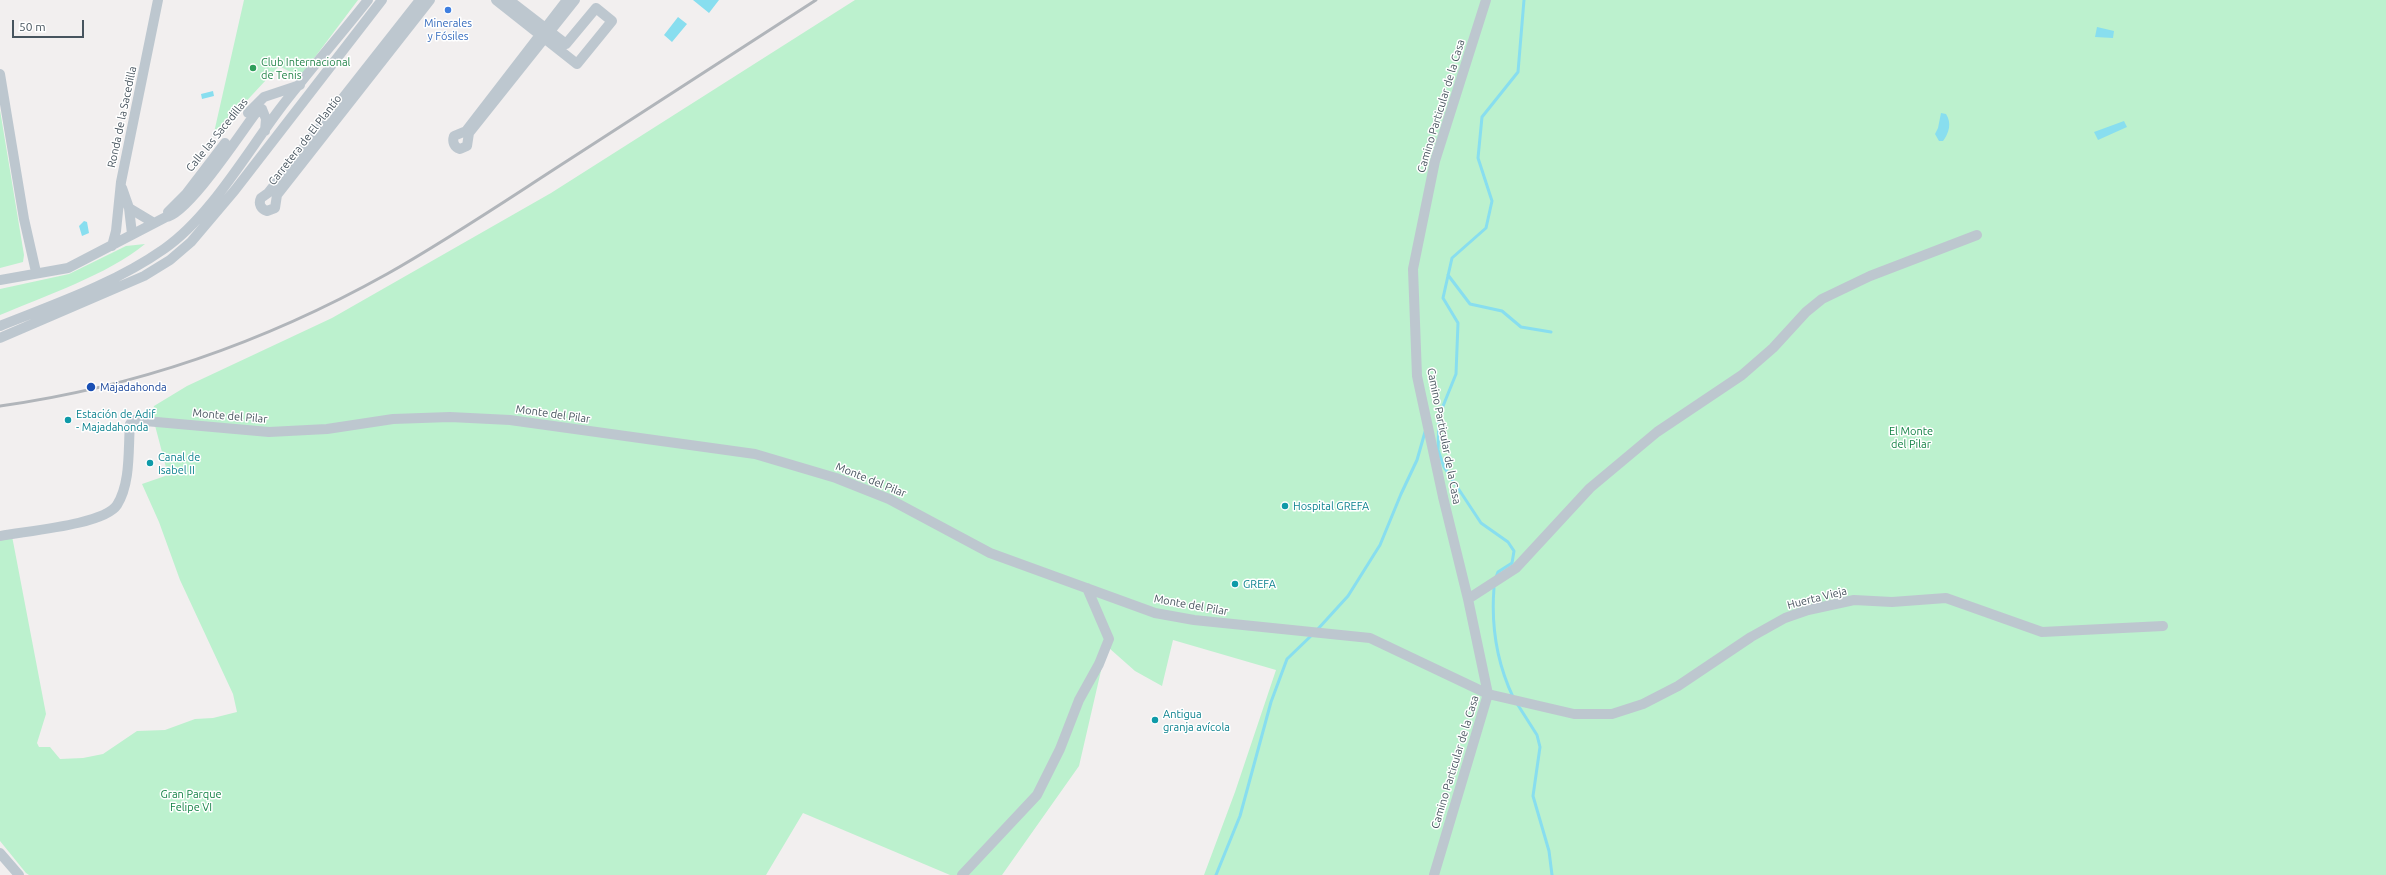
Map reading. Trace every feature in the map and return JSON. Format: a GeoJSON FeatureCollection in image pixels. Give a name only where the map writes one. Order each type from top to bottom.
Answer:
{"type":"FeatureCollection","features":[{"type":"Feature","properties":{"kind":"street","name":"Ronda de la Sacedilla"},"geometry":{"type":"LineString","coordinates":[[117,223],[121,182],[158,0]]}},
{"type":"Feature","properties":{"kind":"street"},"geometry":{"type":"LineString","coordinates":[[0,326],[101,284],[165,249],[182,234],[207,207],[280,110],[368,0]]}},
{"type":"Feature","properties":{"kind":"street"},"geometry":{"type":"LineString","coordinates":[[0,338],[144,276],[170,260],[190,242],[235,190],[382,0]]}},
{"type":"Feature","properties":{"kind":"street","name":"Carretera de El Plantío"},"geometry":{"type":"LineString","coordinates":[[420,0],[268,193],[260,198],[262,209],[270,211],[275,208],[277,195],[430,0]]}},
{"type":"Feature","properties":{"kind":"street"},"geometry":{"type":"LineString","coordinates":[[496,0],[545,33],[566,44],[596,8],[612,21],[577,64],[545,33],[509,0]]}},
{"type":"Feature","properties":{"kind":"street"},"geometry":{"type":"LineString","coordinates":[[567,0],[545,33],[469,133],[467,146],[460,149],[455,146],[453,141],[454,136],[466,130],[545,33],[576,0]]}},
{"type":"Feature","properties":{"kind":"street","name":"Camino Particular de la Casa"},"geometry":{"type":"LineString","coordinates":[[1434,875],[1488,694],[1468,599],[1443,497],[1418,376],[1413,268],[1435,161],[1486,0]]}},
{"type":"Feature","properties":{"kind":"street"},"geometry":{"type":"LineString","coordinates":[[262,109],[273,111],[286,108],[315,72],[320,68],[332,64]]}},
{"type":"Feature","properties":{"kind":"street"},"geometry":{"type":"LineString","coordinates":[[0,74],[24,219],[36,272]]}},
{"type":"Feature","properties":{"kind":"street","name":"Calle las Sacedillas"},"geometry":{"type":"LineString","coordinates":[[166,217],[168,212],[186,194],[249,112],[264,97],[300,85]]}},
{"type":"Feature","properties":{"kind":"street"},"geometry":{"type":"LineString","coordinates":[[235,190],[239,176],[281,115],[280,104],[264,97]]}},
{"type":"Feature","properties":{"kind":"street","name":"Calle las Sacedillas"},"geometry":{"type":"LineString","coordinates":[[0,280],[36,272],[68,268],[112,246],[130,235],[166,217],[172,216],[192,199],[255,114],[262,109],[266,119],[265,130]]}},
{"type":"Feature","properties":{"kind":"street"},"geometry":{"type":"LineString","coordinates":[[121,182],[129,208],[130,235]]}},
{"type":"Feature","properties":{"kind":"street"},"geometry":{"type":"LineString","coordinates":[[129,208],[154,223]]}},
{"type":"Feature","properties":{"kind":"street"},"geometry":{"type":"LineString","coordinates":[[117,223],[130,235]]}},
{"type":"Feature","properties":{"kind":"street"},"geometry":{"type":"LineString","coordinates":[[112,246],[117,223]]}},
{"type":"Feature","properties":{"kind":"street"},"geometry":{"type":"LineString","coordinates":[[1468,599],[1516,568],[1590,488],[1657,432],[1742,376],[1773,348],[1806,312],[1822,299],[1870,276],[1977,235]]}},
{"type":"Feature","properties":{"kind":"street","name":"Monte del Pilar"},"geometry":{"type":"LineString","coordinates":[[0,536],[91,520],[111,511],[120,498],[124,484],[131,421],[262,431],[298,431],[327,429],[392,420],[450,417],[510,420],[755,454],[836,478],[889,499],[990,553],[1155,613],[1194,620],[1306,633],[1370,638],[1488,694],[1544,708]]}},
{"type":"Feature","properties":{"kind":"street"},"geometry":{"type":"LineString","coordinates":[[962,875],[1038,795],[1060,749],[1079,700],[1099,664],[1109,639],[1087,588]]}},
{"type":"Feature","properties":{"kind":"street","name":"Huerta Vieja"},"geometry":{"type":"LineString","coordinates":[[1544,708],[1574,714],[1612,714],[1642,704],[1678,686],[1751,637],[1785,618],[1808,610],[1854,600],[1892,602],[1946,598],[2042,632],[2163,626]]}},
{"type":"Feature","properties":{"kind":"street"},"geometry":{"type":"LineString","coordinates":[[0,853],[18,875]]}},
{"type":"Feature","properties":{"kind":"green space","name":"Club Internacional de Tenis"},"geometry":{"type":"Polygon","coordinates":[[[244,0],[358,0],[300,77],[279,66],[213,137],[244,0]]]}},
{"type":"Feature","properties":{"kind":"green space","name":"El Monte del Pilar"},"geometry":{"type":"Polygon","coordinates":[[[855,0],[2386,0],[2386,875],[1204,875],[1235,792],[1276,670],[1173,640],[1162,686],[1135,671],[1109,648],[1103,662],[1079,766],[1002,875],[950,875],[803,813],[766,875],[29,875],[26,873],[0,841],[0,538],[12,536],[46,714],[37,743],[39,747],[50,747],[60,759],[83,758],[103,754],[137,731],[165,730],[195,719],[213,718],[237,712],[233,694],[180,580],[159,522],[142,484],[168,475],[152,414],[154,406],[187,386],[332,318],[551,193],[855,0]]]}},
{"type":"Feature","properties":{"kind":"green space"},"geometry":{"type":"Polygon","coordinates":[[[0,110],[24,255],[23,262],[0,268],[0,110]]]}},
{"type":"Feature","properties":{"kind":"green space"},"geometry":{"type":"Polygon","coordinates":[[[145,244],[113,266],[75,284],[0,315],[0,289],[69,274],[126,246],[145,244]]]}},
{"type":"Feature","properties":{"kind":"water"},"geometry":{"type":"Polygon","coordinates":[[[693,0],[719,0],[709,13],[693,0]]]}},
{"type":"Feature","properties":{"kind":"water"},"geometry":{"type":"Polygon","coordinates":[[[678,17],[687,24],[672,42],[664,35],[678,17]]]}},
{"type":"Feature","properties":{"kind":"water"},"geometry":{"type":"Polygon","coordinates":[[[2097,27],[2114,31],[2113,38],[2095,37],[2097,27]]]}},
{"type":"Feature","properties":{"kind":"water"},"geometry":{"type":"Polygon","coordinates":[[[213,91],[214,96],[202,99],[201,94],[213,91]]]}},
{"type":"Feature","properties":{"kind":"water"},"geometry":{"type":"Polygon","coordinates":[[[1941,113],[1946,114],[1949,124],[1945,138],[1943,141],[1939,141],[1935,134],[1938,128],[1941,113]]]}},
{"type":"Feature","properties":{"kind":"water"},"geometry":{"type":"Polygon","coordinates":[[[2124,121],[2127,127],[2098,140],[2094,132],[2124,121]]]}},
{"type":"Feature","properties":{"kind":"water"},"geometry":{"type":"Polygon","coordinates":[[[84,221],[87,222],[89,233],[82,236],[79,226],[84,221]]]}},
{"type":"Feature","properties":{"kind":"waterway"},"geometry":{"type":"LineString","coordinates":[[1496,577],[1498,572],[1512,563],[1514,551],[1508,542],[1481,523],[1444,467],[1438,450],[1439,416],[1456,374],[1458,323],[1443,298],[1452,258],[1486,228],[1492,201],[1478,158],[1482,117],[1518,72],[1524,0]]}},
{"type":"Feature","properties":{"kind":"waterway"},"geometry":{"type":"LineString","coordinates":[[1448,275],[1470,304],[1502,311],[1521,327],[1551,332]]}},
{"type":"Feature","properties":{"kind":"waterway"},"geometry":{"type":"LineString","coordinates":[[1317,630],[1348,596],[1380,545],[1417,460],[1425,432]]}},
{"type":"Feature","properties":{"kind":"waterway"},"geometry":{"type":"LineString","coordinates":[[1494,588],[1493,616],[1496,644],[1507,684],[1513,697]]}},
{"type":"Feature","properties":{"kind":"waterway"},"geometry":{"type":"LineString","coordinates":[[1216,875],[1240,816],[1271,702],[1287,659],[1313,634]]}},
{"type":"Feature","properties":{"kind":"waterway"},"geometry":{"type":"LineString","coordinates":[[1516,702],[1537,735],[1540,747],[1533,796],[1549,851],[1552,875]]}},
{"type":"Feature","properties":{"kind":"railway"},"geometry":{"type":"LineString","coordinates":[[0,406],[51,398],[151,374],[248,340],[341,298],[387,274],[456,233],[816,0]]}},
{"type":"Feature","properties":{"kind":"place","name":"Minerales y Fósiles"},"geometry":{"type":"Point","coordinates":[448,10]}},
{"type":"Feature","properties":{"kind":"place","name":"Club Internacional de Tenis"},"geometry":{"type":"Point","coordinates":[253,68]}},
{"type":"Feature","properties":{"kind":"place","name":"Majadahonda"},"geometry":{"type":"Point","coordinates":[91,387]}},
{"type":"Feature","properties":{"kind":"place","name":"Estación de Adif - Majadahonda"},"geometry":{"type":"Point","coordinates":[68,420]}},
{"type":"Feature","properties":{"kind":"place","name":"Canal de Isabel II"},"geometry":{"type":"Point","coordinates":[150,463]}},
{"type":"Feature","properties":{"kind":"place","name":"Hospital GREFA"},"geometry":{"type":"Point","coordinates":[1285,506]}},
{"type":"Feature","properties":{"kind":"place","name":"GREFA"},"geometry":{"type":"Point","coordinates":[1235,584]}},
{"type":"Feature","properties":{"kind":"place","name":"Antigua granja avícola"},"geometry":{"type":"Point","coordinates":[1155,720]}},
{"type":"Feature","properties":{"kind":"park label","name":"Gran Parque Felipe VI"},"geometry":{"type":"Point","coordinates":[191,800]}}]}
